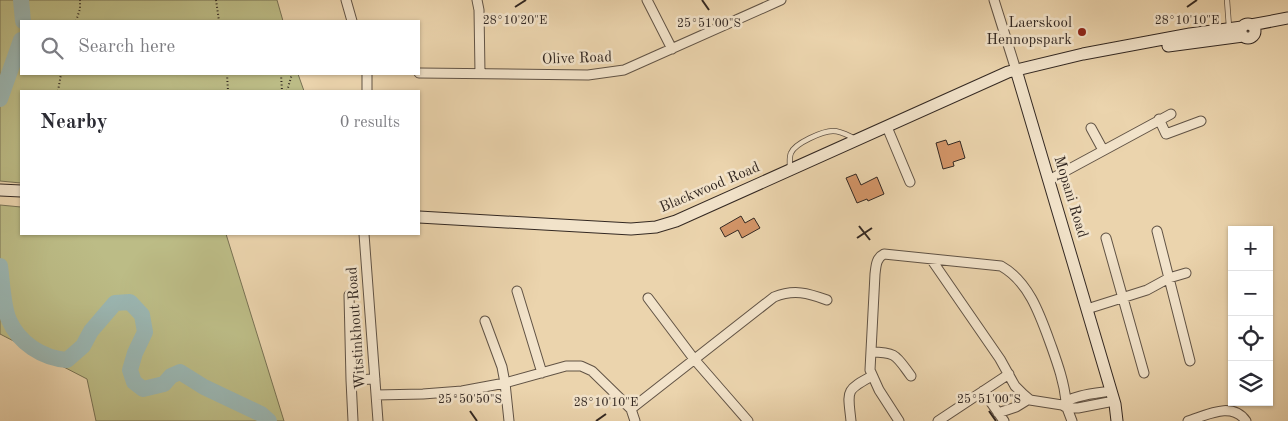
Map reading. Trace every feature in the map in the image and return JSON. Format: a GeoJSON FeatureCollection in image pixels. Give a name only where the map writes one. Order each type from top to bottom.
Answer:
{"type":"FeatureCollection","features":[{"type":"Feature","properties":{"kind":"street"},"geometry":{"type":"LineString","coordinates":[[346,0],[352,20]]}},
{"type":"Feature","properties":{"kind":"street"},"geometry":{"type":"LineString","coordinates":[[477,0],[479,10],[480,73]]}},
{"type":"Feature","properties":{"kind":"street"},"geometry":{"type":"LineString","coordinates":[[647,0],[672,49]]}},
{"type":"Feature","properties":{"kind":"street","name":"Olive Road"},"geometry":{"type":"LineString","coordinates":[[420,73],[588,75],[624,70],[781,0]]}},
{"type":"Feature","properties":{"kind":"street","name":"Mopani Road"},"geometry":{"type":"LineString","coordinates":[[994,0],[1114,398],[1124,421]]}},
{"type":"Feature","properties":{"kind":"street","name":"Blackwood Road"},"geometry":{"type":"LineString","coordinates":[[420,218],[605,228],[645,228],[676,221],[992,80],[999,80],[1016,73],[1093,53],[1229,28],[1248,31],[1288,18]]}},
{"type":"Feature","properties":{"kind":"street","name":"Blackwood Road"},"geometry":{"type":"LineString","coordinates":[[1016,73],[1288,25]]}},
{"type":"Feature","properties":{"kind":"street"},"geometry":{"type":"LineString","coordinates":[[367,75],[367,90]]}},
{"type":"Feature","properties":{"kind":"street"},"geometry":{"type":"LineString","coordinates":[[1049,180],[1171,114]]}},
{"type":"Feature","properties":{"kind":"street"},"geometry":{"type":"LineString","coordinates":[[1159,119],[1166,134],[1201,121]]}},
{"type":"Feature","properties":{"kind":"street"},"geometry":{"type":"LineString","coordinates":[[887,127],[910,182]]}},
{"type":"Feature","properties":{"kind":"street"},"geometry":{"type":"LineString","coordinates":[[1091,128],[1103,150]]}},
{"type":"Feature","properties":{"kind":"street"},"geometry":{"type":"LineString","coordinates":[[0,190],[20,191]]}},
{"type":"Feature","properties":{"kind":"street"},"geometry":{"type":"LineString","coordinates":[[1157,231],[1190,361]]}},
{"type":"Feature","properties":{"kind":"street","name":"Witstinkhout Road"},"geometry":{"type":"LineString","coordinates":[[364,235],[378,421]]}},
{"type":"Feature","properties":{"kind":"street"},"geometry":{"type":"LineString","coordinates":[[1106,238],[1144,373]]}},
{"type":"Feature","properties":{"kind":"street"},"geometry":{"type":"LineString","coordinates":[[899,421],[879,390],[870,370],[875,274],[877,262],[880,256],[884,254],[1001,266],[1010,271],[1026,290],[1040,314],[1062,377],[1065,405],[1072,421]]}},
{"type":"Feature","properties":{"kind":"street"},"geometry":{"type":"LineString","coordinates":[[931,259],[1000,359],[1015,386],[1029,399],[1065,405],[1114,398]]}},
{"type":"Feature","properties":{"kind":"street"},"geometry":{"type":"LineString","coordinates":[[1087,310],[1147,290],[1169,278],[1186,273]]}},
{"type":"Feature","properties":{"kind":"street"},"geometry":{"type":"LineString","coordinates":[[517,291],[542,373]]}},
{"type":"Feature","properties":{"kind":"street"},"geometry":{"type":"LineString","coordinates":[[631,409],[774,297],[789,292],[800,292],[827,300]]}},
{"type":"Feature","properties":{"kind":"street"},"geometry":{"type":"LineString","coordinates":[[349,295],[353,421]]}},
{"type":"Feature","properties":{"kind":"street"},"geometry":{"type":"LineString","coordinates":[[648,298],[694,359],[748,421]]}},
{"type":"Feature","properties":{"kind":"street"},"geometry":{"type":"LineString","coordinates":[[485,321],[502,367],[509,421]]}},
{"type":"Feature","properties":{"kind":"street"},"geometry":{"type":"LineString","coordinates":[[871,352],[885,352],[896,356],[911,376]]}},
{"type":"Feature","properties":{"kind":"street"},"geometry":{"type":"LineString","coordinates":[[376,395],[462,391],[505,383],[570,365],[587,368],[592,371],[631,409],[635,421]]}},
{"type":"Feature","properties":{"kind":"street"},"geometry":{"type":"LineString","coordinates":[[939,421],[1008,374]]}},
{"type":"Feature","properties":{"kind":"street"},"geometry":{"type":"LineString","coordinates":[[851,421],[848,394],[850,390],[872,376]]}},
{"type":"Feature","properties":{"kind":"street"},"geometry":{"type":"LineString","coordinates":[[351,380],[375,379]]}},
{"type":"Feature","properties":{"kind":"street"},"geometry":{"type":"LineString","coordinates":[[983,391],[1004,421]]}},
{"type":"Feature","properties":{"kind":"street","name":"Mopani Road"},"geometry":{"type":"LineString","coordinates":[[1114,398],[1117,421]]}},
{"type":"Feature","properties":{"kind":"street"},"geometry":{"type":"LineString","coordinates":[[998,413],[1016,407],[1029,399]]}},
{"type":"Feature","properties":{"kind":"street"},"geometry":{"type":"LineString","coordinates":[[1188,421],[1227,409],[1239,413],[1246,421]]}},
{"type":"Feature","properties":{"kind":"lane"},"geometry":{"type":"LineString","coordinates":[[1226,0],[1229,28]]}},
{"type":"Feature","properties":{"kind":"lane"},"geometry":{"type":"LineString","coordinates":[[790,171],[790,154],[798,146],[822,133],[836,131],[858,140]]}},
{"type":"Feature","properties":{"kind":"path"},"geometry":{"type":"LineString","coordinates":[[76,20],[80,9],[80,0]]}},
{"type":"Feature","properties":{"kind":"path"},"geometry":{"type":"LineString","coordinates":[[216,0],[219,20]]}},
{"type":"Feature","properties":{"kind":"path"},"geometry":{"type":"LineString","coordinates":[[58,90],[61,75]]}},
{"type":"Feature","properties":{"kind":"path"},"geometry":{"type":"LineString","coordinates":[[226,75],[228,90]]}},
{"type":"Feature","properties":{"kind":"path"},"geometry":{"type":"LineString","coordinates":[[280,75],[282,90]]}},
{"type":"Feature","properties":{"kind":"path"},"geometry":{"type":"LineString","coordinates":[[286,90],[292,75]]}},
{"type":"Feature","properties":{"kind":"green space"},"geometry":{"type":"Polygon","coordinates":[[[0,0],[277,0],[283,20],[20,20],[20,75],[298,75],[304,90],[20,90],[20,183],[0,181],[0,0]]]}},
{"type":"Feature","properties":{"kind":"green space"},"geometry":{"type":"Polygon","coordinates":[[[0,205],[20,207],[20,235],[226,235],[284,421],[96,421],[87,379],[0,334],[0,205]]]}},
{"type":"Feature","properties":{"kind":"building"},"geometry":{"type":"Polygon","coordinates":[[[946,140],[948,145],[960,141],[965,158],[953,162],[954,166],[943,169],[936,143],[946,140]]]}},
{"type":"Feature","properties":{"kind":"building"},"geometry":{"type":"Polygon","coordinates":[[[856,174],[861,185],[877,177],[884,194],[868,201],[867,199],[857,203],[846,178],[856,174]]]}},
{"type":"Feature","properties":{"kind":"building"},"geometry":{"type":"Polygon","coordinates":[[[741,216],[745,223],[754,218],[760,228],[742,238],[738,230],[725,237],[720,228],[741,216]]]}},
{"type":"Feature","properties":{"kind":"waterway"},"geometry":{"type":"LineString","coordinates":[[21,0],[23,20]]}},
{"type":"Feature","properties":{"kind":"waterway"},"geometry":{"type":"LineString","coordinates":[[0,99],[20,43]]}},
{"type":"Feature","properties":{"kind":"waterway"},"geometry":{"type":"LineString","coordinates":[[0,266],[4,301],[9,320],[19,336],[40,353],[67,360],[83,346],[91,331],[115,303],[130,302],[142,315],[145,332],[135,353],[130,370],[134,382],[143,389],[164,384],[171,376],[180,372],[204,387],[261,414],[269,421]]}},
{"type":"Feature","properties":{"kind":"place","name":"Laerskool Hennopspark"},"geometry":{"type":"Point","coordinates":[1082,32]}}]}
